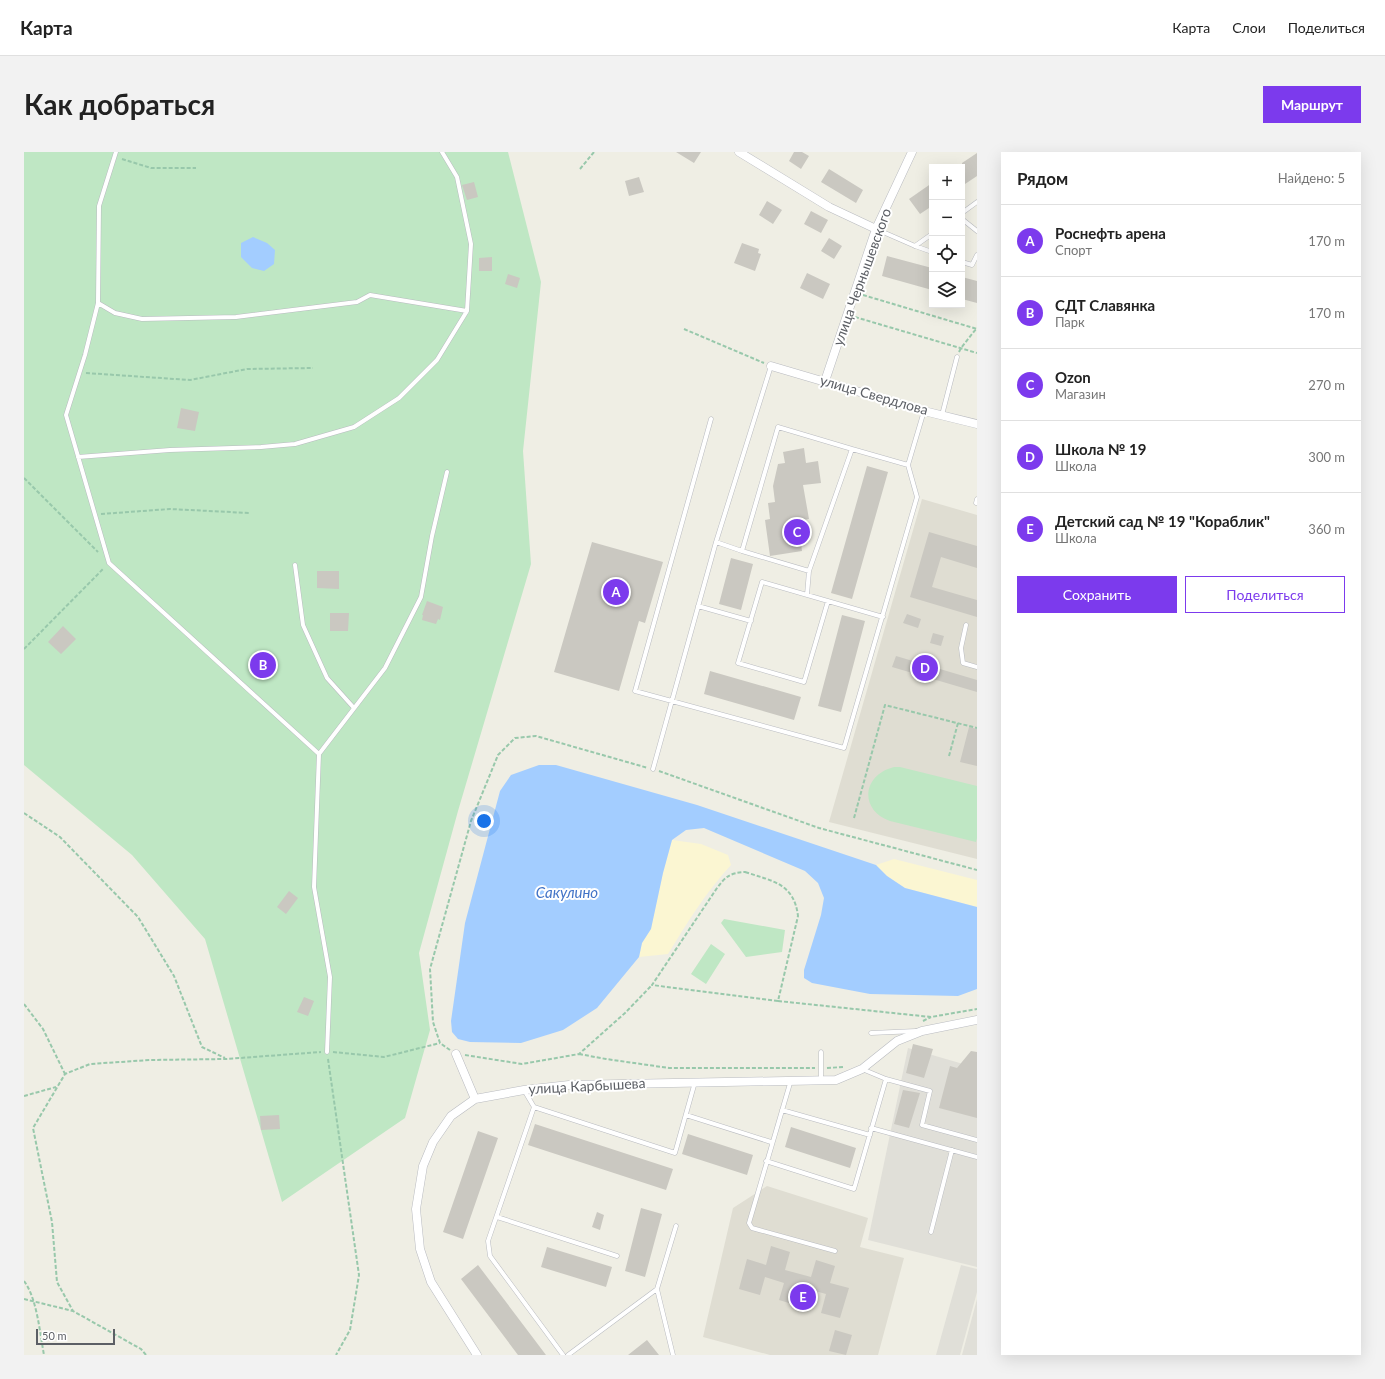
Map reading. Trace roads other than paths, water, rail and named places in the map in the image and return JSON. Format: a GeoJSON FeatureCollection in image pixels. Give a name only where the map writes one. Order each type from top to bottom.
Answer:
{"type":"FeatureCollection","features":[{"type":"Feature","properties":{"kind":"street"},"geometry":{"type":"LineString","coordinates":[[739,152],[829,207],[876,229]]}},
{"type":"Feature","properties":{"kind":"street","name":"улица Чернышевского"},"geometry":{"type":"LineString","coordinates":[[825,381],[876,229],[912,152]]}},
{"type":"Feature","properties":{"kind":"street","name":"улица Свердлова"},"geometry":{"type":"LineString","coordinates":[[771,366],[924,411],[977,424]]}},
{"type":"Feature","properties":{"kind":"street","name":"улица Карбышева"},"geometry":{"type":"LineString","coordinates":[[477,1355],[431,1282],[420,1249],[416,1210],[423,1166],[433,1142],[451,1116],[475,1099],[524,1090],[569,1085],[836,1080],[862,1069],[898,1041],[922,1030],[977,1020]]}},
{"type":"Feature","properties":{"kind":"street"},"geometry":{"type":"LineString","coordinates":[[456,1054],[475,1099]]}},
{"type":"Feature","properties":{"kind":"lane"},"geometry":{"type":"LineString","coordinates":[[78,457],[170,450],[261,447],[295,444],[354,427],[399,398],[437,360],[467,311],[471,244],[457,176],[442,152]]}},
{"type":"Feature","properties":{"kind":"lane"},"geometry":{"type":"LineString","coordinates":[[115,154],[99,206],[98,303],[80,372],[66,415],[109,563],[319,754]]}},
{"type":"Feature","properties":{"kind":"lane"},"geometry":{"type":"LineString","coordinates":[[965,210],[977,202]]}},
{"type":"Feature","properties":{"kind":"lane"},"geometry":{"type":"LineString","coordinates":[[965,221],[977,231]]}},
{"type":"Feature","properties":{"kind":"lane"},"geometry":{"type":"LineString","coordinates":[[876,229],[929,251]]}},
{"type":"Feature","properties":{"kind":"lane"},"geometry":{"type":"LineString","coordinates":[[915,246],[929,236]]}},
{"type":"Feature","properties":{"kind":"lane"},"geometry":{"type":"LineString","coordinates":[[965,263],[972,265],[977,255]]}},
{"type":"Feature","properties":{"kind":"lane"},"geometry":{"type":"LineString","coordinates":[[98,303],[115,313],[142,318],[236,317],[357,302],[370,295],[467,311]]}},
{"type":"Feature","properties":{"kind":"lane"},"geometry":{"type":"LineString","coordinates":[[942,415],[957,357]]}},
{"type":"Feature","properties":{"kind":"lane"},"geometry":{"type":"LineString","coordinates":[[653,769],[716,542],[771,366]]}},
{"type":"Feature","properties":{"kind":"lane"},"geometry":{"type":"LineString","coordinates":[[711,419],[635,691],[844,748],[917,496],[908,465],[924,411]]}},
{"type":"Feature","properties":{"kind":"lane"},"geometry":{"type":"LineString","coordinates":[[742,551],[778,427],[908,465]]}},
{"type":"Feature","properties":{"kind":"lane"},"geometry":{"type":"LineString","coordinates":[[807,595],[809,571],[852,449]]}},
{"type":"Feature","properties":{"kind":"lane"},"geometry":{"type":"LineString","coordinates":[[327,1052],[330,977],[314,887],[319,754],[385,668],[421,597],[432,536],[447,472]]}},
{"type":"Feature","properties":{"kind":"lane"},"geometry":{"type":"LineString","coordinates":[[977,499],[977,503]]}},
{"type":"Feature","properties":{"kind":"lane"},"geometry":{"type":"LineString","coordinates":[[716,542],[809,571]]}},
{"type":"Feature","properties":{"kind":"lane"},"geometry":{"type":"LineString","coordinates":[[295,565],[303,625],[327,678],[354,708]]}},
{"type":"Feature","properties":{"kind":"lane"},"geometry":{"type":"LineString","coordinates":[[828,601],[804,682],[738,663],[762,582],[828,601],[883,617]]}},
{"type":"Feature","properties":{"kind":"lane"},"geometry":{"type":"LineString","coordinates":[[698,606],[751,621]]}},
{"type":"Feature","properties":{"kind":"lane"},"geometry":{"type":"LineString","coordinates":[[966,625],[960,648],[963,663],[977,667]]}},
{"type":"Feature","properties":{"kind":"lane"},"geometry":{"type":"LineString","coordinates":[[871,1033],[922,1030]]}},
{"type":"Feature","properties":{"kind":"lane"},"geometry":{"type":"LineString","coordinates":[[821,1052],[821,1080]]}},
{"type":"Feature","properties":{"kind":"lane"},"geometry":{"type":"LineString","coordinates":[[862,1069],[886,1079],[930,1091],[922,1125],[977,1140]]}},
{"type":"Feature","properties":{"kind":"lane"},"geometry":{"type":"LineString","coordinates":[[766,1161],[854,1189],[886,1079]]}},
{"type":"Feature","properties":{"kind":"lane"},"geometry":{"type":"LineString","coordinates":[[791,1080],[771,1142],[749,1223],[752,1228],[835,1250]]}},
{"type":"Feature","properties":{"kind":"lane"},"geometry":{"type":"LineString","coordinates":[[524,1090],[534,1107],[676,1153],[695,1082]]}},
{"type":"Feature","properties":{"kind":"lane"},"geometry":{"type":"LineString","coordinates":[[534,1107],[488,1241],[490,1256],[563,1355]]}},
{"type":"Feature","properties":{"kind":"lane"},"geometry":{"type":"LineString","coordinates":[[782,1110],[870,1136]]}},
{"type":"Feature","properties":{"kind":"lane"},"geometry":{"type":"LineString","coordinates":[[686,1115],[771,1142]]}},
{"type":"Feature","properties":{"kind":"lane"},"geometry":{"type":"LineString","coordinates":[[872,1128],[977,1157]]}},
{"type":"Feature","properties":{"kind":"lane"},"geometry":{"type":"LineString","coordinates":[[931,1232],[952,1150]]}},
{"type":"Feature","properties":{"kind":"lane"},"geometry":{"type":"LineString","coordinates":[[496,1217],[617,1256]]}},
{"type":"Feature","properties":{"kind":"lane"},"geometry":{"type":"LineString","coordinates":[[673,1355],[657,1288],[676,1226]]}},
{"type":"Feature","properties":{"kind":"lane"},"geometry":{"type":"LineString","coordinates":[[568,1355],[657,1288]]}},
{"type":"Feature","properties":{"kind":"water"},"geometry":{"type":"Polygon","coordinates":[[[253,237],[267,243],[275,250],[274,264],[264,271],[252,268],[241,257],[241,243],[253,237]]]}},
{"type":"Feature","properties":{"kind":"water","name":"Сакулино"},"geometry":{"type":"Polygon","coordinates":[[[539,765],[556,765],[697,805],[876,865],[887,876],[905,888],[977,907],[977,989],[958,996],[870,994],[812,983],[804,978],[804,970],[821,915],[824,898],[818,883],[805,871],[704,828],[686,830],[672,840],[651,929],[642,943],[639,957],[597,1008],[563,1030],[521,1043],[470,1042],[458,1039],[452,1032],[451,1021],[465,923],[500,791],[511,775],[539,765]]]}},
{"type":"Feature","properties":{"kind":"place","name":"Ozon"},"geometry":{"type":"Point","coordinates":[797,532]}},
{"type":"Feature","properties":{"kind":"place","name":"Роснефть арена"},"geometry":{"type":"Point","coordinates":[616,592]}},
{"type":"Feature","properties":{"kind":"place","name":"СДТ Славянка"},"geometry":{"type":"Point","coordinates":[263,665]}},
{"type":"Feature","properties":{"kind":"place","name":"Школа № 19"},"geometry":{"type":"Point","coordinates":[925,668]}},
{"type":"Feature","properties":{"kind":"place","name":"Детский сад № 19 \"Кораблик\""},"geometry":{"type":"Point","coordinates":[803,1297]}}]}
